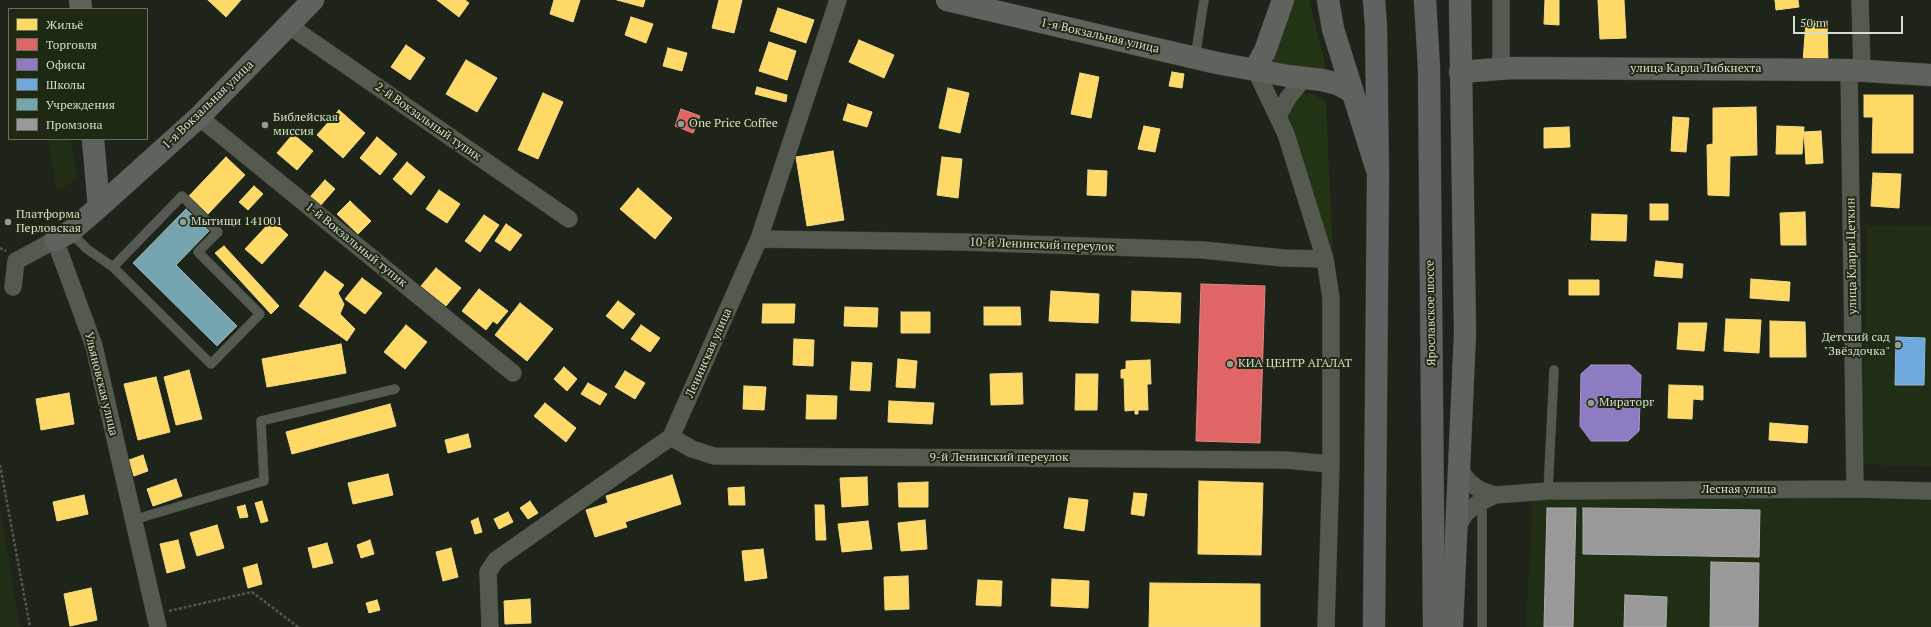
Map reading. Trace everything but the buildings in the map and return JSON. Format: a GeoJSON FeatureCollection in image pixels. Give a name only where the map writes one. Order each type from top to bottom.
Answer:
{"type":"FeatureCollection","features":[{"type":"Feature","properties":{"kind":"highway"},"geometry":{"type":"LineString","coordinates":[[1374,0],[1376,26],[1378,176],[1374,627]]}},
{"type":"Feature","properties":{"kind":"highway","name":"Ярославское шоссе"},"geometry":{"type":"LineString","coordinates":[[1425,0],[1429,68],[1434,627]]}},
{"type":"Feature","properties":{"kind":"street","name":"1-я Вокзальная улица"},"geometry":{"type":"LineString","coordinates":[[99,207],[199,117],[313,0]]}},
{"type":"Feature","properties":{"kind":"street","name":"Ленинская улица"},"geometry":{"type":"LineString","coordinates":[[672,437],[759,239],[838,0]]}},
{"type":"Feature","properties":{"kind":"street","name":"1-я Вокзальная улица"},"geometry":{"type":"LineString","coordinates":[[947,0],[1195,58],[1338,84],[1352,92]]}},
{"type":"Feature","properties":{"kind":"street"},"geometry":{"type":"LineString","coordinates":[[1283,0],[1265,51],[1255,69],[1286,134],[1325,259],[1331,298],[1331,464],[1326,627]]}},
{"type":"Feature","properties":{"kind":"street"},"geometry":{"type":"LineString","coordinates":[[1328,0],[1332,29],[1378,176]]}},
{"type":"Feature","properties":{"kind":"street"},"geometry":{"type":"LineString","coordinates":[[1452,627],[1465,333],[1460,0]]}},
{"type":"Feature","properties":{"kind":"street"},"geometry":{"type":"LineString","coordinates":[[1501,0],[1501,69]]}},
{"type":"Feature","properties":{"kind":"street","name":"улица Клары Цеткин"},"geometry":{"type":"LineString","coordinates":[[1855,489],[1856,71],[1860,0]]}},
{"type":"Feature","properties":{"kind":"street","name":"2-й Вокзальный тупик"},"geometry":{"type":"LineString","coordinates":[[288,25],[569,219]]}},
{"type":"Feature","properties":{"kind":"street","name":"улица Карла Либкнехта"},"geometry":{"type":"LineString","coordinates":[[1460,72],[1501,69],[1856,71],[1931,75]]}},
{"type":"Feature","properties":{"kind":"street"},"geometry":{"type":"LineString","coordinates":[[1278,116],[1288,98],[1304,78]]}},
{"type":"Feature","properties":{"kind":"street","name":"1-й Вокзальный тупик"},"geometry":{"type":"LineString","coordinates":[[199,117],[513,374]]}},
{"type":"Feature","properties":{"kind":"street"},"geometry":{"type":"LineString","coordinates":[[13,287],[16,261],[62,236],[99,207],[93,140]]}},
{"type":"Feature","properties":{"kind":"street","name":"Ульяновская улица"},"geometry":{"type":"LineString","coordinates":[[62,236],[94,346],[157,621]]}},
{"type":"Feature","properties":{"kind":"street","name":"10-й Ленинский переулок"},"geometry":{"type":"LineString","coordinates":[[759,239],[963,242],[1203,250],[1283,258],[1325,259]]}},
{"type":"Feature","properties":{"kind":"street"},"geometry":{"type":"LineString","coordinates":[[490,627],[488,572],[496,560],[672,437]]}},
{"type":"Feature","properties":{"kind":"street","name":"9-й Ленинский переулок"},"geometry":{"type":"LineString","coordinates":[[672,437],[692,449],[714,456],[1285,460],[1331,464]]}},
{"type":"Feature","properties":{"kind":"street"},"geometry":{"type":"LineString","coordinates":[[1457,527],[1466,513],[1489,498],[1469,482],[1460,471]]}},
{"type":"Feature","properties":{"kind":"street","name":"Лесная улица"},"geometry":{"type":"LineString","coordinates":[[1489,498],[1548,491],[1855,489],[1931,491]]}},
{"type":"Feature","properties":{"kind":"lane"},"geometry":{"type":"LineString","coordinates":[[1195,58],[1204,0]]}},
{"type":"Feature","properties":{"kind":"lane"},"geometry":{"type":"LineString","coordinates":[[62,236],[87,249],[112,267],[210,364],[260,314],[198,252],[218,232],[182,196],[112,267]]}},
{"type":"Feature","properties":{"kind":"lane"},"geometry":{"type":"LineString","coordinates":[[1548,491],[1554,370]]}},
{"type":"Feature","properties":{"kind":"lane"},"geometry":{"type":"LineString","coordinates":[[133,520],[264,481],[261,421],[394,389]]}},
{"type":"Feature","properties":{"kind":"lane"},"geometry":{"type":"LineString","coordinates":[[1482,627],[1489,498]]}},
{"type":"Feature","properties":{"kind":"path"},"geometry":{"type":"LineString","coordinates":[[0,465],[30,627]]}},
{"type":"Feature","properties":{"kind":"path"},"geometry":{"type":"LineString","coordinates":[[157,621],[252,592],[298,627]]}},
{"type":"Feature","properties":{"kind":"shaded area"},"geometry":{"type":"Polygon","coordinates":[[[1287,0],[1309,0],[1328,75],[1279,68],[1273,61],[1271,53],[1287,0]]]}},
{"type":"Feature","properties":{"kind":"shaded area"},"geometry":{"type":"Polygon","coordinates":[[[1311,93],[1326,102],[1333,259],[1286,118],[1297,96],[1311,93]]]}},
{"type":"Feature","properties":{"kind":"shaded area"},"geometry":{"type":"Polygon","coordinates":[[[48,140],[70,140],[77,179],[57,191],[48,140]]]}},
{"type":"Feature","properties":{"kind":"shaded area","name":"Детский сад \"Звёздочка\""},"geometry":{"type":"Polygon","coordinates":[[[1931,225],[1931,467],[1861,464],[1867,226],[1931,225]]]}},
{"type":"Feature","properties":{"kind":"shaded area"},"geometry":{"type":"Polygon","coordinates":[[[1533,492],[1931,500],[1931,627],[1526,627],[1533,492]]]}},
{"type":"Feature","properties":{"kind":"shaded area"},"geometry":{"type":"Polygon","coordinates":[[[0,507],[7,548],[20,627],[0,627],[0,507]]]}},
{"type":"Feature","properties":{"kind":"place","name":"One Price Coffee"},"geometry":{"type":"Point","coordinates":[681,124]}},
{"type":"Feature","properties":{"kind":"place","name":"Библейская миссия"},"geometry":{"type":"Point","coordinates":[265,125]}},
{"type":"Feature","properties":{"kind":"place","name":"Платформа Перловская"},"geometry":{"type":"Point","coordinates":[8,222]}},
{"type":"Feature","properties":{"kind":"place","name":"Мытищи 141001"},"geometry":{"type":"Point","coordinates":[183,222]}},
{"type":"Feature","properties":{"kind":"place","name":"Детский сад \"Звёздочка\""},"geometry":{"type":"Point","coordinates":[1898,345]}},
{"type":"Feature","properties":{"kind":"place","name":"КИА ЦЕНТР АГАЛАТ"},"geometry":{"type":"Point","coordinates":[1230,364]}},
{"type":"Feature","properties":{"kind":"place","name":"Мираторг"},"geometry":{"type":"Point","coordinates":[1591,403]}}]}
